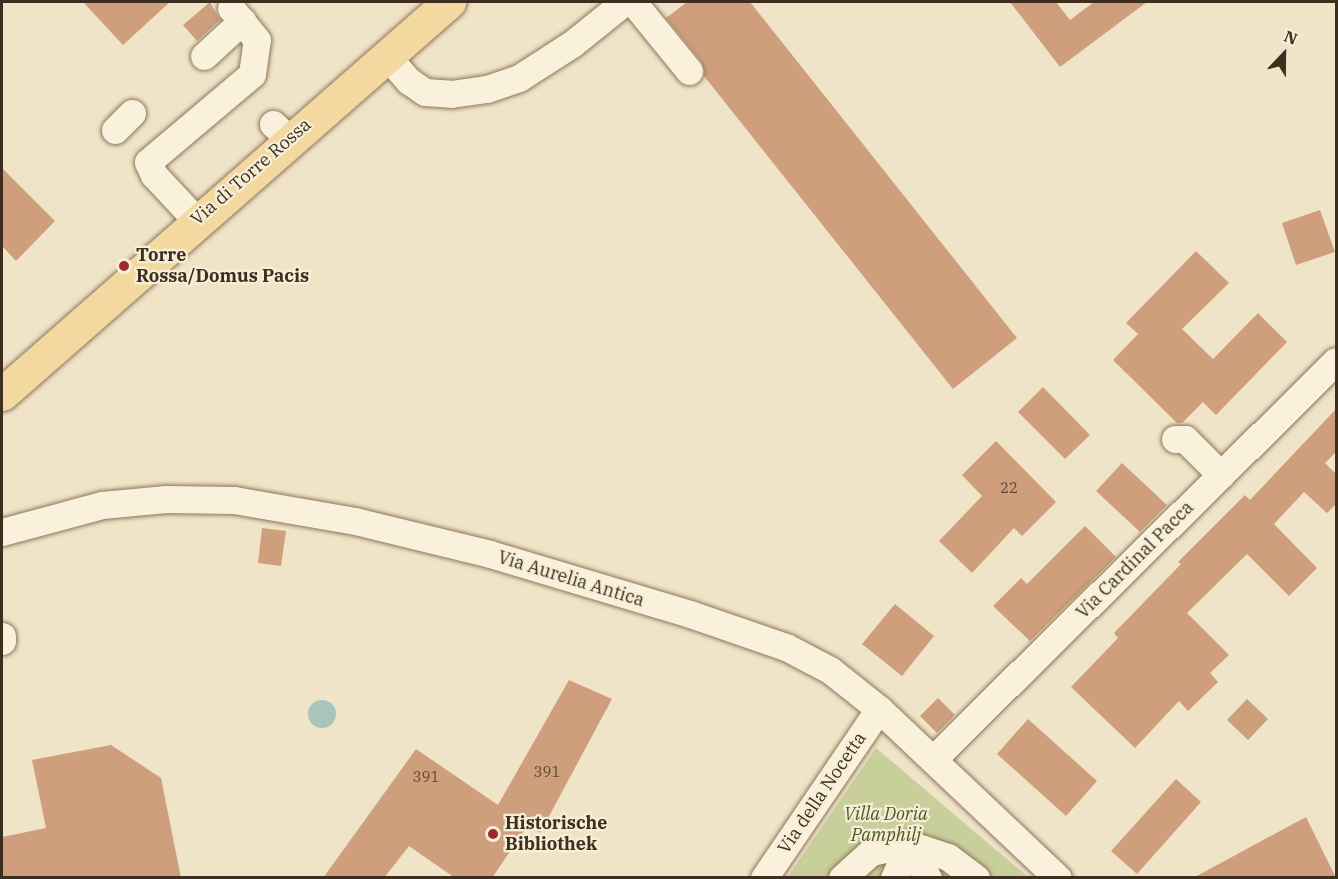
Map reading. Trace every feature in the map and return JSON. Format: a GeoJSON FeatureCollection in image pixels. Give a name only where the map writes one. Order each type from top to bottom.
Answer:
{"type":"FeatureCollection","features":[{"type":"Feature","properties":{"kind":"main road","name":"Via di Torre Rossa"},"geometry":{"type":"LineString","coordinates":[[2,394],[196,220],[281,131],[386,55],[449,2]]}},
{"type":"Feature","properties":{"kind":"street"},"geometry":{"type":"LineString","coordinates":[[386,55],[409,81],[425,92],[451,94],[487,89],[519,78],[572,44],[624,2]]}},
{"type":"Feature","properties":{"kind":"street"},"geometry":{"type":"LineString","coordinates":[[633,2],[688,71]]}},
{"type":"Feature","properties":{"kind":"street"},"geometry":{"type":"LineString","coordinates":[[196,220],[154,175],[148,162],[252,74],[257,40],[236,14],[204,56]]}},
{"type":"Feature","properties":{"kind":"street","name":"Via Cardinal Pacca"},"geometry":{"type":"LineString","coordinates":[[933,759],[1336,361]]}},
{"type":"Feature","properties":{"kind":"street"},"geometry":{"type":"LineString","coordinates":[[1175,439],[1185,439],[1221,475]]}},
{"type":"Feature","properties":{"kind":"street","name":"Via Aurelia Antica"},"geometry":{"type":"LineString","coordinates":[[2,532],[71,511],[166,499],[234,500],[308,511],[490,554],[746,633],[814,661],[879,709],[1058,878]]}},
{"type":"Feature","properties":{"kind":"street","name":"Via della Nocetta"},"geometry":{"type":"LineString","coordinates":[[764,878],[879,709]]}},
{"type":"Feature","properties":{"kind":"street"},"geometry":{"type":"LineString","coordinates":[[894,878],[909,844]]}},
{"type":"Feature","properties":{"kind":"street"},"geometry":{"type":"LineString","coordinates":[[909,844],[928,878]]}},
{"type":"Feature","properties":{"kind":"street"},"geometry":{"type":"LineString","coordinates":[[842,878],[871,852],[909,844],[939,853],[976,878]]}},
{"type":"Feature","properties":{"kind":"green space","name":"Villa Doria Pamphilj"},"geometry":{"type":"Polygon","coordinates":[[[876,748],[1028,877],[787,878],[876,748]]]}},
{"type":"Feature","properties":{"kind":"water"},"geometry":{"type":"Polygon","coordinates":[[[322,700],[332,704],[336,714],[332,724],[322,728],[312,724],[308,714],[312,704],[322,700]]]}},
{"type":"Feature","properties":{"kind":"building"},"geometry":{"type":"Polygon","coordinates":[[[83,2],[170,2],[123,45],[83,2]]]}},
{"type":"Feature","properties":{"kind":"building"},"geometry":{"type":"Polygon","coordinates":[[[210,2],[220,20],[197,41],[183,25],[210,2]]]}},
{"type":"Feature","properties":{"kind":"building"},"geometry":{"type":"Polygon","coordinates":[[[687,2],[750,2],[1017,338],[953,389],[704,76],[701,61],[666,18],[687,2]]]}},
{"type":"Feature","properties":{"kind":"building"},"geometry":{"type":"Polygon","coordinates":[[[1010,2],[1056,2],[1070,20],[1094,2],[1147,2],[1060,67],[1010,2]]]}},
{"type":"Feature","properties":{"kind":"building"},"geometry":{"type":"Polygon","coordinates":[[[2,168],[55,221],[16,261],[2,246],[2,168]]]}},
{"type":"Feature","properties":{"kind":"building"},"geometry":{"type":"Polygon","coordinates":[[[1320,210],[1335,252],[1296,265],[1282,223],[1320,210]]]}},
{"type":"Feature","properties":{"kind":"building"},"geometry":{"type":"Polygon","coordinates":[[[1196,251],[1229,283],[1182,329],[1213,359],[1258,313],[1287,342],[1216,415],[1203,402],[1182,423],[1177,423],[1113,360],[1138,334],[1126,323],[1196,251]]]}},
{"type":"Feature","properties":{"kind":"building"},"geometry":{"type":"Polygon","coordinates":[[[1043,387],[1090,435],[1065,459],[1018,412],[1043,387]]]}},
{"type":"Feature","properties":{"kind":"building"},"geometry":{"type":"Polygon","coordinates":[[[1336,409],[1336,452],[1325,463],[1336,474],[1336,504],[1327,513],[1304,492],[1274,524],[1317,568],[1289,596],[1247,554],[1187,613],[1229,655],[1210,673],[1218,682],[1188,711],[1179,701],[1135,748],[1071,687],[1118,638],[1114,633],[1181,564],[1178,562],[1245,495],[1250,500],[1336,409]]]}},
{"type":"Feature","properties":{"kind":"building"},"geometry":{"type":"Polygon","coordinates":[[[996,441],[1056,502],[1022,536],[1014,528],[972,573],[939,541],[982,496],[962,475],[996,441]]]}},
{"type":"Feature","properties":{"kind":"building"},"geometry":{"type":"Polygon","coordinates":[[[1122,463],[1167,505],[1140,532],[1096,491],[1122,463]]]}},
{"type":"Feature","properties":{"kind":"building"},"geometry":{"type":"Polygon","coordinates":[[[1085,526],[1116,557],[1030,641],[993,606],[1021,578],[1027,584],[1085,526]]]}},
{"type":"Feature","properties":{"kind":"building"},"geometry":{"type":"Polygon","coordinates":[[[262,528],[286,531],[281,566],[258,563],[262,528]]]}},
{"type":"Feature","properties":{"kind":"building"},"geometry":{"type":"Polygon","coordinates":[[[895,604],[934,636],[902,676],[862,644],[895,604]]]}},
{"type":"Feature","properties":{"kind":"building"},"geometry":{"type":"Polygon","coordinates":[[[569,680],[612,699],[540,833],[528,825],[492,878],[455,878],[409,846],[384,878],[323,878],[416,749],[498,805],[569,680]]]}},
{"type":"Feature","properties":{"kind":"building"},"geometry":{"type":"Polygon","coordinates":[[[938,698],[955,715],[937,733],[920,716],[938,698]]]}},
{"type":"Feature","properties":{"kind":"building"},"geometry":{"type":"Polygon","coordinates":[[[1247,699],[1268,719],[1248,740],[1227,720],[1247,699]]]}},
{"type":"Feature","properties":{"kind":"building"},"geometry":{"type":"Polygon","coordinates":[[[1028,719],[1097,781],[1066,816],[997,754],[1028,719]]]}},
{"type":"Feature","properties":{"kind":"building"},"geometry":{"type":"Polygon","coordinates":[[[111,745],[161,778],[181,878],[2,878],[2,837],[46,828],[32,760],[111,745]]]}},
{"type":"Feature","properties":{"kind":"building"},"geometry":{"type":"Polygon","coordinates":[[[1176,779],[1201,802],[1137,874],[1111,851],[1176,779]]]}},
{"type":"Feature","properties":{"kind":"building"},"geometry":{"type":"Polygon","coordinates":[[[1306,817],[1336,878],[1193,878],[1306,817]]]}},
{"type":"Feature","properties":{"kind":"place","name":"Torre Rossa/Domus Pacis"},"geometry":{"type":"Point","coordinates":[124,266]}},
{"type":"Feature","properties":{"kind":"place","name":"Historische Bibliothek"},"geometry":{"type":"Point","coordinates":[493,834]}}]}
